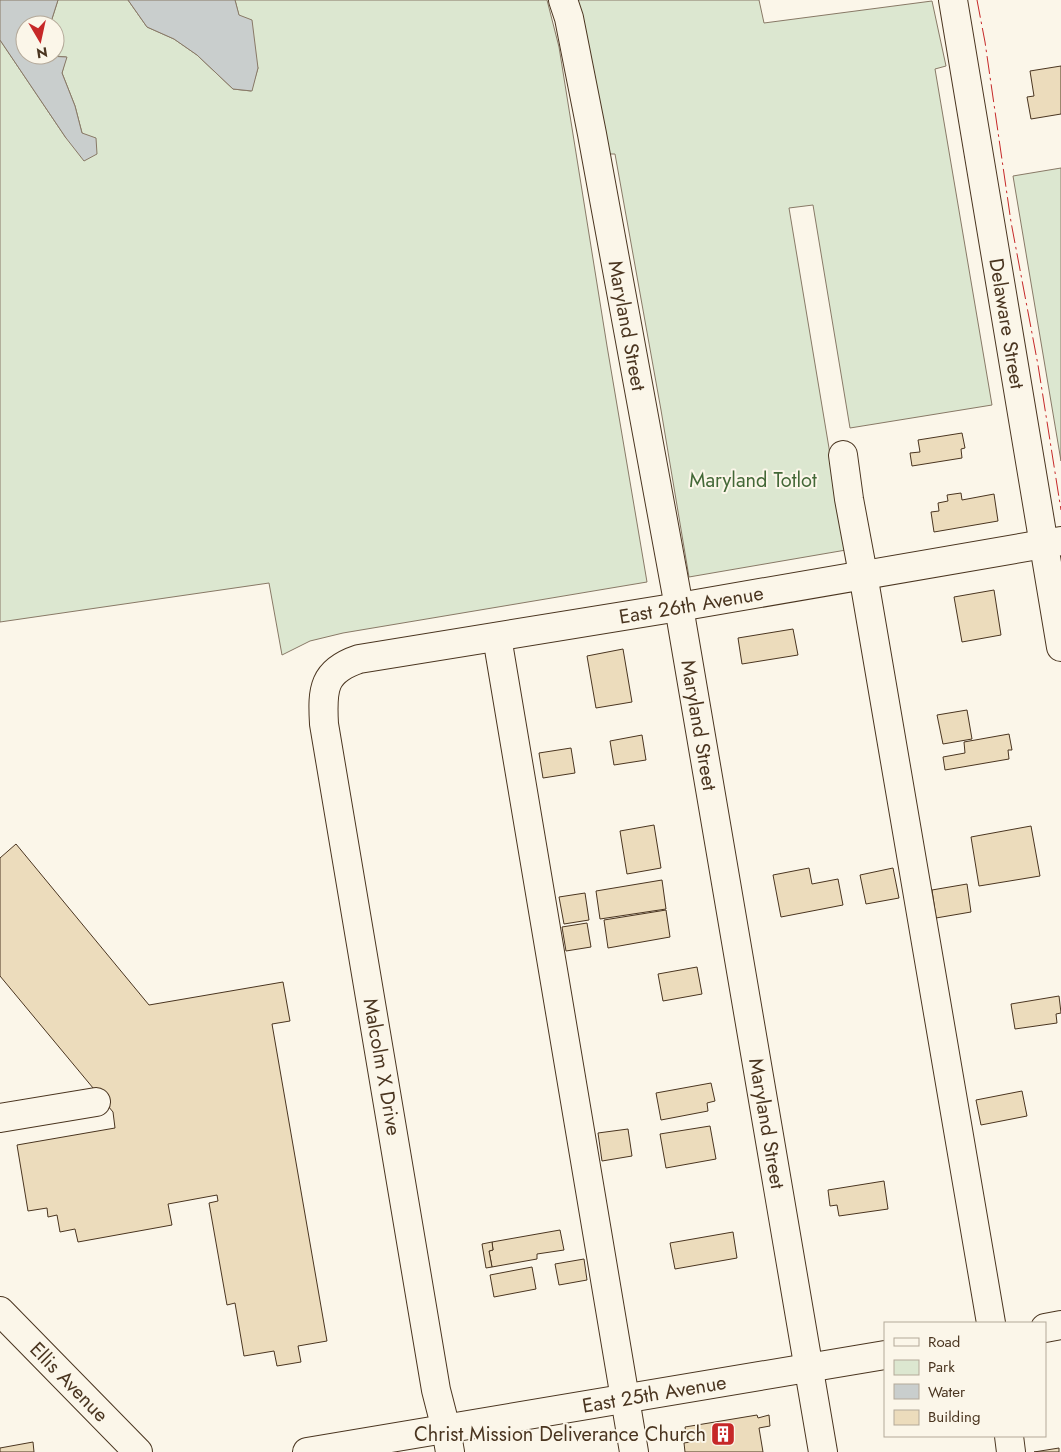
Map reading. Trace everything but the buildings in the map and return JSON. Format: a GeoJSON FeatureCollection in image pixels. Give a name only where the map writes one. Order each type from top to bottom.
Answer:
{"type":"FeatureCollection","features":[{"type":"Feature","properties":{"kind":"street","name":"Maryland Street"},"geometry":{"type":"LineString","coordinates":[[563,0],[569,18],[592,134],[679,607],[822,1452]]}},
{"type":"Feature","properties":{"kind":"street","name":"Delaware Street"},"geometry":{"type":"LineString","coordinates":[[953,0],[1052,542],[1061,647]]}},
{"type":"Feature","properties":{"kind":"street"},"geometry":{"type":"LineString","coordinates":[[843,454],[849,499],[990,1322]]}},
{"type":"Feature","properties":{"kind":"street","name":"East 26th Avenue"},"geometry":{"type":"LineString","coordinates":[[328,681],[335,671],[345,663],[359,658],[679,607],[1052,542]]}},
{"type":"Feature","properties":{"kind":"street"},"geometry":{"type":"LineString","coordinates":[[497,637],[634,1452]]}},
{"type":"Feature","properties":{"kind":"street","name":"Malcolm X Drive"},"geometry":{"type":"LineString","coordinates":[[328,681],[324,695],[324,724],[436,1390],[448,1440]]}},
{"type":"Feature","properties":{"kind":"street"},"geometry":{"type":"LineString","coordinates":[[0,1118],[96,1102]]}},
{"type":"Feature","properties":{"kind":"street","name":"Ellis Avenue"},"geometry":{"type":"LineString","coordinates":[[0,1311],[138,1452]]}},
{"type":"Feature","properties":{"kind":"street"},"geometry":{"type":"LineString","coordinates":[[1046,1328],[1061,1326]]}},
{"type":"Feature","properties":{"kind":"street","name":"East 25th Avenue"},"geometry":{"type":"LineString","coordinates":[[307,1452],[448,1440],[625,1399],[884,1355]]}},
{"type":"Feature","properties":{"kind":"street"},"geometry":{"type":"LineString","coordinates":[[1009,1437],[1011,1452]]}},
{"type":"Feature","properties":{"kind":"green space"},"geometry":{"type":"Polygon","coordinates":[[[58,0],[128,0],[147,27],[174,39],[197,55],[233,89],[251,91],[258,68],[235,0],[547,0],[559,47],[647,582],[343,633],[310,641],[282,655],[269,583],[0,622],[0,40],[15,65],[17,65],[66,138],[82,133],[75,106],[62,73],[66,57],[65,15],[53,15],[58,0]]]}},
{"type":"Feature","properties":{"kind":"green space","name":"Maryland Totlot"},"geometry":{"type":"Polygon","coordinates":[[[574,0],[759,0],[764,23],[932,1],[946,66],[935,69],[992,405],[850,428],[813,205],[789,208],[846,550],[689,577],[615,154],[608,154],[574,0]]]}},
{"type":"Feature","properties":{"kind":"green space"},"geometry":{"type":"Polygon","coordinates":[[[1061,168],[1061,461],[1013,176],[1061,168]]]}},
{"type":"Feature","properties":{"kind":"water"},"geometry":{"type":"Polygon","coordinates":[[[0,0],[58,0],[53,15],[15,15],[15,62],[0,40],[0,0]]]}},
{"type":"Feature","properties":{"kind":"water"},"geometry":{"type":"Polygon","coordinates":[[[128,0],[235,0],[239,15],[252,20],[258,68],[252,91],[233,89],[197,55],[174,39],[147,27],[128,0]]]}},
{"type":"Feature","properties":{"kind":"water"},"geometry":{"type":"Polygon","coordinates":[[[17,65],[64,65],[62,73],[75,106],[82,133],[96,138],[97,154],[84,161],[66,138],[17,65]]]}},
{"type":"Feature","properties":{"kind":"power"},"geometry":{"type":"LineString","coordinates":[[977,0],[985,42],[1011,222],[1038,365],[1061,510]]}},
{"type":"Feature","properties":{"kind":"place","name":"Christ Mission Deliverance Church"},"geometry":{"type":"Point","coordinates":[723,1434]}}]}
